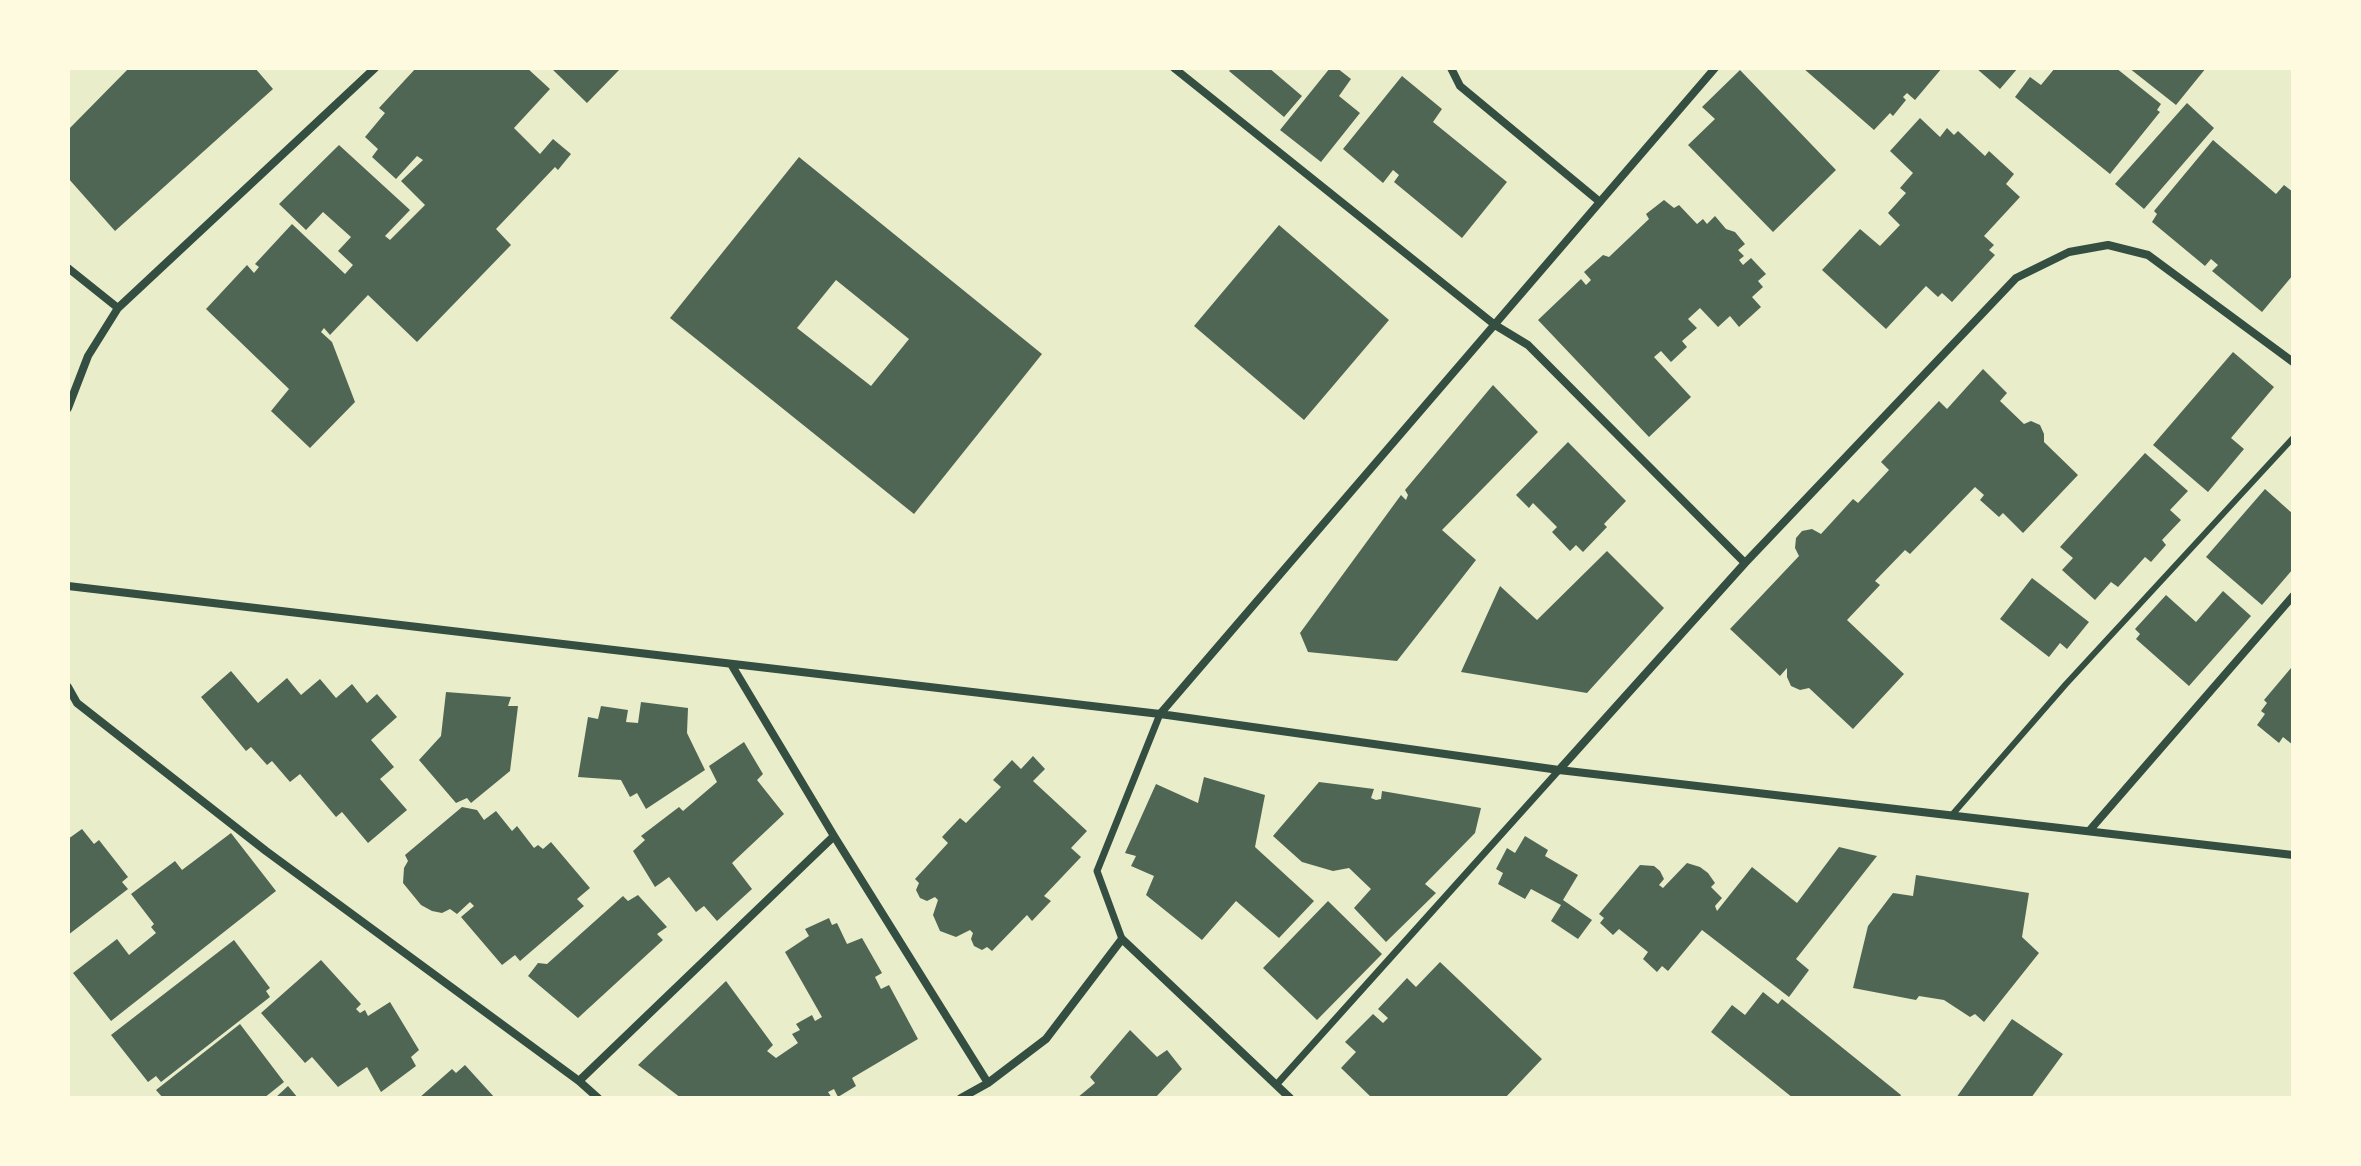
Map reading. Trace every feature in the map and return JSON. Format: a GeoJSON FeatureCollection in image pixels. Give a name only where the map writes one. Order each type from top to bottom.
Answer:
{"type":"FeatureCollection","features":[{"type":"Feature","properties":{"kind":"street"},"geometry":{"type":"LineString","coordinates":[[68,408],[88,356],[118,308],[375,68]]}},
{"type":"Feature","properties":{"kind":"street"},"geometry":{"type":"LineString","coordinates":[[1174,68],[1495,325],[1528,345],[1745,563]]}},
{"type":"Feature","properties":{"kind":"street"},"geometry":{"type":"LineString","coordinates":[[1451,68],[1460,86],[1600,202]]}},
{"type":"Feature","properties":{"kind":"street"},"geometry":{"type":"LineString","coordinates":[[1290,1098],[1122,939],[1097,871],[1160,714],[1715,68]]}},
{"type":"Feature","properties":{"kind":"street"},"geometry":{"type":"LineString","coordinates":[[1277,1084],[1745,563],[2016,278],[2069,252],[2108,245],[2148,255],[2293,362]]}},
{"type":"Feature","properties":{"kind":"street"},"geometry":{"type":"LineString","coordinates":[[68,268],[118,308]]}},
{"type":"Feature","properties":{"kind":"street"},"geometry":{"type":"LineString","coordinates":[[68,586],[1160,714],[1559,770],[2293,855]]}},
{"type":"Feature","properties":{"kind":"street"},"geometry":{"type":"LineString","coordinates":[[2089,831],[2293,596]]}},
{"type":"Feature","properties":{"kind":"street"},"geometry":{"type":"LineString","coordinates":[[731,664],[988,1083]]}},
{"type":"Feature","properties":{"kind":"street"},"geometry":{"type":"LineString","coordinates":[[68,687],[77,703],[266,851],[598,1098]]}},
{"type":"Feature","properties":{"kind":"street"},"geometry":{"type":"LineString","coordinates":[[579,1081],[834,836]]}},
{"type":"Feature","properties":{"kind":"street"},"geometry":{"type":"LineString","coordinates":[[961,1098],[988,1083],[1046,1039],[1122,939]]}},
{"type":"Feature","properties":{"kind":"lane"},"geometry":{"type":"LineString","coordinates":[[1951,816],[2066,684],[2293,438]]}},
{"type":"Feature","properties":{"kind":"building"},"geometry":{"type":"Polygon","coordinates":[[[129,68],[255,68],[273,89],[115,231],[68,178],[68,130],[129,68]]]}},
{"type":"Feature","properties":{"kind":"building"},"geometry":{"type":"Polygon","coordinates":[[[416,68],[527,68],[550,89],[514,128],[540,154],[553,139],[571,154],[496,229],[511,245],[417,342],[368,295],[330,335],[324,328],[321,332],[332,342],[355,402],[310,448],[271,411],[289,389],[206,309],[247,265],[254,273],[259,267],[255,264],[292,224],[345,274],[353,265],[338,251],[351,237],[323,212],[306,230],[279,204],[339,145],[410,210],[385,236],[390,240],[425,205],[401,181],[423,160],[417,156],[396,179],[372,157],[378,149],[365,137],[385,113],[379,108],[416,68]]]}},
{"type":"Feature","properties":{"kind":"building"},"geometry":{"type":"Polygon","coordinates":[[[551,68],[621,68],[587,103],[551,68]]]}},
{"type":"Feature","properties":{"kind":"building"},"geometry":{"type":"Polygon","coordinates":[[[1232,68],[1269,68],[1302,96],[1284,117],[1229,71],[1232,68]]]}},
{"type":"Feature","properties":{"kind":"building"},"geometry":{"type":"Polygon","coordinates":[[[1330,68],[1337,68],[1351,79],[1339,96],[1360,113],[1321,162],[1280,130],[1330,68]]]}},
{"type":"Feature","properties":{"kind":"building"},"geometry":{"type":"Polygon","coordinates":[[[1803,68],[1942,68],[1915,100],[1907,93],[1903,97],[1906,100],[1893,116],[1890,113],[1874,130],[1803,68]]]}},
{"type":"Feature","properties":{"kind":"building"},"geometry":{"type":"Polygon","coordinates":[[[1976,68],[2018,68],[2000,89],[1976,68]]]}},
{"type":"Feature","properties":{"kind":"building"},"geometry":{"type":"Polygon","coordinates":[[[2055,68],[2116,68],[2161,104],[2157,110],[2160,112],[2110,174],[2015,97],[2030,77],[2041,85],[2055,68]]]}},
{"type":"Feature","properties":{"kind":"building"},"geometry":{"type":"Polygon","coordinates":[[[2129,68],[2206,68],[2176,105],[2129,68]]]}},
{"type":"Feature","properties":{"kind":"building"},"geometry":{"type":"Polygon","coordinates":[[[1740,70],[1836,170],[1773,232],[1688,145],[1715,119],[1702,107],[1740,70]]]}},
{"type":"Feature","properties":{"kind":"building"},"geometry":{"type":"Polygon","coordinates":[[[1402,76],[1442,109],[1433,122],[1507,182],[1462,238],[1394,182],[1399,175],[1393,170],[1383,183],[1343,149],[1402,76]]]}},
{"type":"Feature","properties":{"kind":"building"},"geometry":{"type":"Polygon","coordinates":[[[2187,103],[2214,128],[2144,209],[2115,184],[2187,103]]]}},
{"type":"Feature","properties":{"kind":"building"},"geometry":{"type":"Polygon","coordinates":[[[1920,118],[1940,137],[1947,128],[1954,135],[1958,131],[1985,156],[1989,151],[2014,174],[2006,184],[2020,197],[1984,236],[1994,245],[1989,250],[1995,255],[1952,302],[1942,293],[1938,297],[1926,286],[1886,329],[1822,270],[1860,229],[1880,246],[1900,225],[1888,213],[1906,193],[1900,188],[1913,173],[1890,151],[1920,118]]]}},
{"type":"Feature","properties":{"kind":"building"},"geometry":{"type":"Polygon","coordinates":[[[2213,140],[2276,194],[2284,185],[2293,192],[2293,275],[2262,312],[2212,271],[2218,265],[2211,259],[2205,266],[2152,222],[2157,214],[2154,211],[2213,140]]]}},
{"type":"Feature","properties":{"kind":"building"},"geometry":{"type":"Polygon","coordinates":[[[799,157],[1042,354],[914,514],[670,318],[799,157]],[[836,280],[797,328],[871,386],[909,339],[836,280]]]}},
{"type":"Feature","properties":{"kind":"building"},"geometry":{"type":"Polygon","coordinates":[[[1664,200],[1674,208],[1679,205],[1697,224],[1703,219],[1707,224],[1715,216],[1745,244],[1738,250],[1744,256],[1739,260],[1743,265],[1751,258],[1766,274],[1758,281],[1763,287],[1752,297],[1761,307],[1739,327],[1730,316],[1718,327],[1700,308],[1688,319],[1697,328],[1682,341],[1687,347],[1671,362],[1661,351],[1654,357],[1691,397],[1649,437],[1538,320],[1581,279],[1586,285],[1591,280],[1584,272],[1603,255],[1609,257],[1649,219],[1646,214],[1664,200]]]}},
{"type":"Feature","properties":{"kind":"building"},"geometry":{"type":"Polygon","coordinates":[[[1279,225],[1389,320],[1304,420],[1194,326],[1279,225]]]}},
{"type":"Feature","properties":{"kind":"building"},"geometry":{"type":"Polygon","coordinates":[[[2233,352],[2274,387],[2231,438],[2244,449],[2208,492],[2153,445],[2233,352]]]}},
{"type":"Feature","properties":{"kind":"building"},"geometry":{"type":"Polygon","coordinates":[[[1983,369],[2007,393],[2000,401],[2024,424],[2031,421],[2040,425],[2044,442],[2078,475],[2023,533],[2003,513],[1999,517],[1980,500],[1984,495],[1975,487],[1910,554],[1905,550],[1875,581],[1880,585],[1847,620],[1904,674],[1853,729],[1809,688],[1800,690],[1791,686],[1787,668],[1780,676],[1730,629],[1799,556],[1795,548],[1796,538],[1802,531],[1812,529],[1821,534],[1853,499],[1858,503],[1889,470],[1881,462],[1939,401],[1947,409],[1983,369]]]}},
{"type":"Feature","properties":{"kind":"building"},"geometry":{"type":"Polygon","coordinates":[[[1493,385],[1538,432],[1442,530],[1476,560],[1397,661],[1308,652],[1300,633],[1401,495],[1406,500],[1408,495],[1405,490],[1493,385]]]}},
{"type":"Feature","properties":{"kind":"building"},"geometry":{"type":"Polygon","coordinates":[[[1568,442],[1626,501],[1583,552],[1576,545],[1570,551],[1552,532],[1557,527],[1533,503],[1529,508],[1516,495],[1568,442]]]}},
{"type":"Feature","properties":{"kind":"building"},"geometry":{"type":"Polygon","coordinates":[[[2145,453],[2188,491],[2170,510],[2181,520],[2162,540],[2166,545],[2151,562],[2145,557],[2118,587],[2111,582],[2095,600],[2062,570],[2073,558],[2060,547],[2145,453]]]}},
{"type":"Feature","properties":{"kind":"building"},"geometry":{"type":"Polygon","coordinates":[[[2265,489],[2293,514],[2293,569],[2262,605],[2206,557],[2265,489]]]}},
{"type":"Feature","properties":{"kind":"building"},"geometry":{"type":"Polygon","coordinates":[[[1607,551],[1664,608],[1587,693],[1461,672],[1500,586],[1537,620],[1607,551]]]}},
{"type":"Feature","properties":{"kind":"building"},"geometry":{"type":"Polygon","coordinates":[[[2032,578],[2089,622],[2067,649],[2060,643],[2049,657],[2000,619],[2032,578]]]}},
{"type":"Feature","properties":{"kind":"building"},"geometry":{"type":"Polygon","coordinates":[[[2223,591],[2251,616],[2189,686],[2136,639],[2140,634],[2135,629],[2166,595],[2196,622],[2223,591]]]}},
{"type":"Feature","properties":{"kind":"building"},"geometry":{"type":"Polygon","coordinates":[[[2291,668],[2293,745],[2283,737],[2279,743],[2257,725],[2265,714],[2261,711],[2267,703],[2264,700],[2291,668]]]}},
{"type":"Feature","properties":{"kind":"building"},"geometry":{"type":"Polygon","coordinates":[[[231,671],[258,703],[287,678],[301,695],[320,679],[336,698],[352,684],[367,703],[377,694],[397,717],[371,740],[394,767],[380,779],[407,810],[368,843],[342,812],[336,817],[300,774],[290,782],[272,761],[267,765],[251,747],[246,751],[201,697],[231,671]]]}},
{"type":"Feature","properties":{"kind":"building"},"geometry":{"type":"Polygon","coordinates":[[[446,692],[511,697],[508,706],[518,706],[510,771],[471,803],[467,798],[456,803],[419,760],[441,736],[446,692]]]}},
{"type":"Feature","properties":{"kind":"building"},"geometry":{"type":"Polygon","coordinates":[[[641,702],[688,708],[687,733],[705,770],[646,809],[637,793],[630,797],[621,780],[578,777],[588,717],[598,719],[601,706],[628,710],[626,722],[638,723],[641,702]]]}},
{"type":"Feature","properties":{"kind":"building"},"geometry":{"type":"Polygon","coordinates":[[[744,742],[763,774],[757,780],[784,814],[732,863],[752,889],[717,921],[704,906],[696,912],[669,877],[655,887],[633,851],[645,840],[641,836],[679,807],[683,811],[717,782],[709,766],[744,742]]]}},
{"type":"Feature","properties":{"kind":"building"},"geometry":{"type":"Polygon","coordinates":[[[1033,756],[1045,769],[1033,781],[1087,831],[1071,848],[1081,857],[1044,896],[1051,901],[1032,921],[1027,915],[992,951],[987,947],[982,950],[974,946],[970,930],[956,937],[940,931],[933,915],[938,900],[935,897],[927,901],[920,898],[916,890],[919,883],[915,879],[948,843],[942,837],[960,818],[966,823],[1001,787],[993,780],[1012,760],[1021,769],[1033,756]]]}},
{"type":"Feature","properties":{"kind":"building"},"geometry":{"type":"Polygon","coordinates":[[[1204,777],[1265,795],[1255,847],[1314,901],[1279,938],[1236,901],[1202,940],[1146,895],[1154,876],[1131,866],[1136,856],[1125,853],[1156,784],[1198,803],[1204,777]]]}},
{"type":"Feature","properties":{"kind":"building"},"geometry":{"type":"Polygon","coordinates":[[[1319,782],[1374,789],[1371,798],[1376,800],[1381,799],[1382,791],[1481,808],[1475,833],[1425,884],[1436,893],[1386,942],[1354,908],[1371,889],[1349,868],[1333,871],[1302,862],[1273,836],[1319,782]]]}},
{"type":"Feature","properties":{"kind":"building"},"geometry":{"type":"Polygon","coordinates":[[[462,807],[477,810],[484,820],[496,811],[512,831],[517,826],[534,848],[538,845],[543,849],[551,842],[590,888],[577,899],[584,906],[520,961],[515,955],[502,965],[461,917],[474,906],[470,902],[457,914],[450,909],[442,913],[432,911],[421,905],[403,883],[408,861],[405,855],[462,807]]]}},
{"type":"Feature","properties":{"kind":"building"},"geometry":{"type":"Polygon","coordinates":[[[82,829],[94,844],[99,840],[128,877],[122,882],[128,889],[68,935],[68,839],[82,829]]]}},
{"type":"Feature","properties":{"kind":"building"},"geometry":{"type":"Polygon","coordinates":[[[231,833],[276,891],[111,1021],[73,973],[117,939],[129,955],[156,933],[151,927],[154,924],[131,894],[175,861],[182,870],[231,833]]]}},
{"type":"Feature","properties":{"kind":"building"},"geometry":{"type":"Polygon","coordinates":[[[1525,836],[1548,850],[1545,856],[1578,875],[1563,900],[1592,920],[1578,939],[1551,921],[1561,905],[1531,889],[1525,899],[1498,884],[1503,873],[1496,869],[1507,848],[1515,853],[1525,836]]]}},
{"type":"Feature","properties":{"kind":"building"},"geometry":{"type":"Polygon","coordinates":[[[1839,847],[1877,856],[1796,959],[1809,970],[1789,997],[1702,930],[1668,971],[1662,966],[1657,972],[1643,959],[1648,952],[1619,929],[1613,935],[1600,923],[1604,918],[1599,914],[1640,865],[1654,866],[1660,871],[1664,879],[1659,885],[1663,888],[1687,863],[1700,867],[1708,873],[1715,883],[1711,887],[1722,898],[1715,906],[1717,911],[1752,867],[1797,903],[1839,847]]]}},
{"type":"Feature","properties":{"kind":"building"},"geometry":{"type":"Polygon","coordinates":[[[1916,875],[2029,893],[2022,937],[2039,953],[1984,1022],[1975,1014],[1970,1017],[1944,1000],[1919,996],[1916,1000],[1853,988],[1868,926],[1893,893],[1913,896],[1916,875]]]}},
{"type":"Feature","properties":{"kind":"building"},"geometry":{"type":"Polygon","coordinates":[[[638,895],[667,927],[657,934],[663,940],[578,1018],[528,976],[538,963],[547,964],[623,896],[628,901],[638,895]]]}},
{"type":"Feature","properties":{"kind":"building"},"geometry":{"type":"Polygon","coordinates":[[[1328,901],[1382,954],[1317,1020],[1263,968],[1328,901]]]}},
{"type":"Feature","properties":{"kind":"building"},"geometry":{"type":"Polygon","coordinates":[[[829,918],[832,925],[837,923],[847,944],[862,938],[882,973],[875,977],[881,989],[889,985],[918,1039],[852,1078],[856,1086],[838,1097],[834,1089],[828,1092],[832,1098],[681,1098],[638,1065],[726,981],[773,1045],[767,1051],[776,1058],[798,1043],[792,1034],[800,1030],[796,1024],[812,1015],[815,1021],[822,1017],[785,952],[809,936],[805,929],[829,918]]]}},
{"type":"Feature","properties":{"kind":"building"},"geometry":{"type":"Polygon","coordinates":[[[234,940],[270,988],[266,991],[270,997],[161,1082],[156,1076],[148,1082],[111,1035],[234,940]]]}},
{"type":"Feature","properties":{"kind":"building"},"geometry":{"type":"Polygon","coordinates":[[[321,960],[361,1004],[356,1009],[360,1013],[365,1010],[368,1016],[390,1002],[419,1050],[411,1057],[416,1066],[381,1092],[367,1067],[338,1087],[312,1057],[305,1063],[261,1013],[321,960]]]}},
{"type":"Feature","properties":{"kind":"building"},"geometry":{"type":"Polygon","coordinates":[[[1440,962],[1542,1059],[1505,1098],[1372,1098],[1341,1068],[1356,1052],[1345,1042],[1373,1014],[1383,1023],[1388,1018],[1378,1009],[1407,978],[1416,987],[1440,962]]]}},
{"type":"Feature","properties":{"kind":"building"},"geometry":{"type":"Polygon","coordinates":[[[1763,992],[1778,1004],[1782,999],[1901,1095],[1899,1098],[1793,1098],[1711,1032],[1732,1005],[1745,1015],[1763,992]]]}},
{"type":"Feature","properties":{"kind":"building"},"geometry":{"type":"Polygon","coordinates":[[[2012,1019],[2063,1054],[2031,1098],[1956,1098],[2012,1019]]]}},
{"type":"Feature","properties":{"kind":"building"},"geometry":{"type":"Polygon","coordinates":[[[240,1024],[284,1082],[264,1098],[163,1098],[156,1090],[240,1024]]]}},
{"type":"Feature","properties":{"kind":"building"},"geometry":{"type":"Polygon","coordinates":[[[1130,1030],[1157,1057],[1167,1050],[1182,1069],[1155,1098],[1077,1098],[1095,1083],[1090,1077],[1130,1030]]]}},
{"type":"Feature","properties":{"kind":"building"},"geometry":{"type":"Polygon","coordinates":[[[465,1065],[495,1098],[419,1098],[452,1069],[456,1073],[465,1065]]]}},
{"type":"Feature","properties":{"kind":"building"},"geometry":{"type":"Polygon","coordinates":[[[288,1086],[298,1098],[275,1098],[288,1086]]]}}]}
